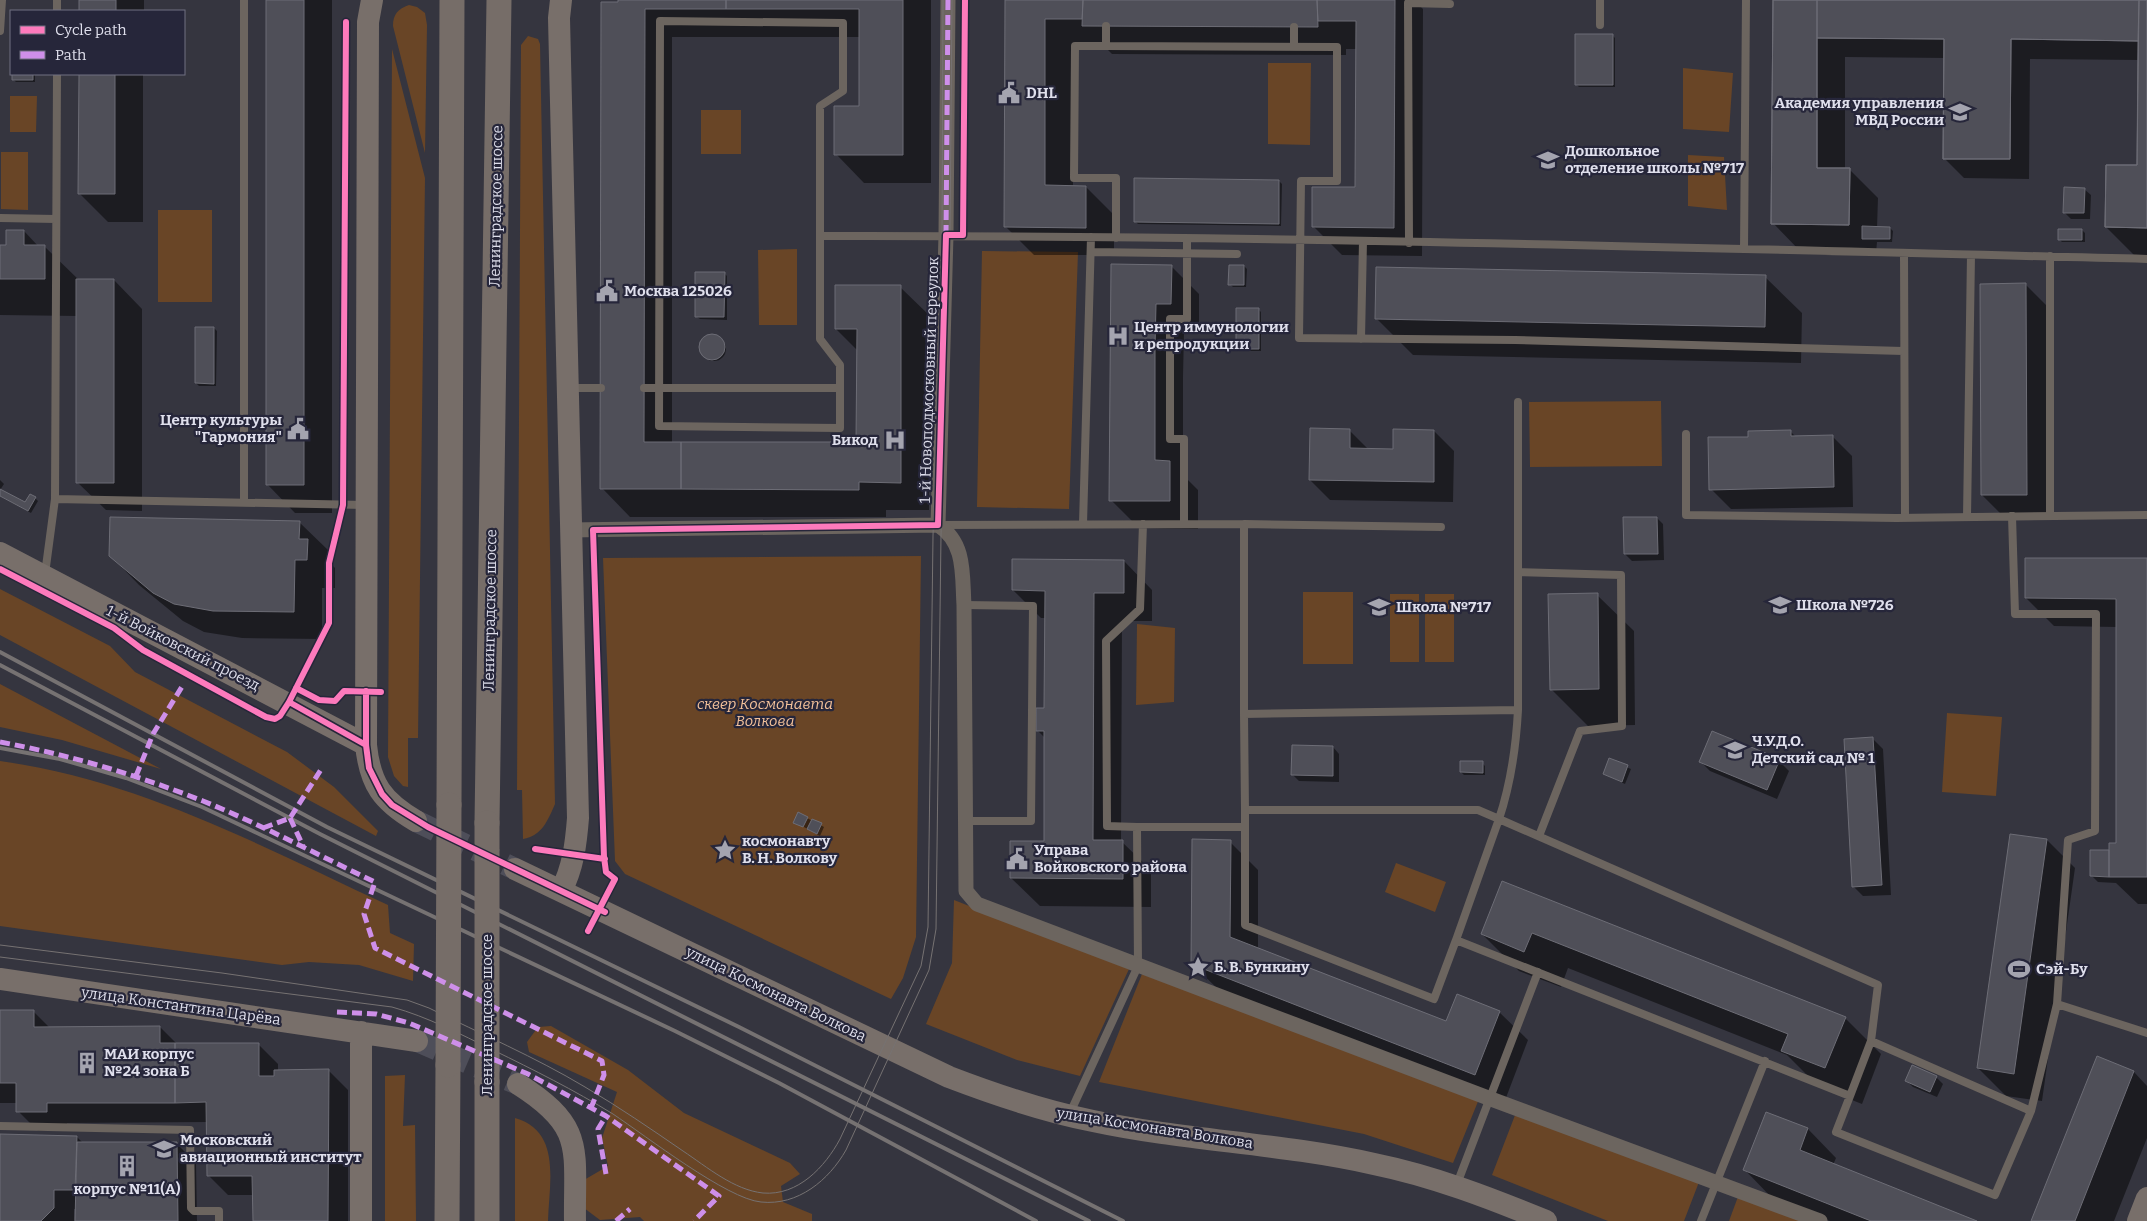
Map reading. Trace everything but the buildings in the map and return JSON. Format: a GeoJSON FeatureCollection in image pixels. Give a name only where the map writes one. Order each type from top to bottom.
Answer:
{"type":"FeatureCollection","features":[{"type":"Feature","properties":{"kind":"main road"},"geometry":{"type":"LineString","coordinates":[[386,0],[370,10],[366,744],[369,768],[382,794],[392,805],[416,821]]}},
{"type":"Feature","properties":{"kind":"main road"},"geometry":{"type":"LineString","coordinates":[[437,0],[445,9],[452,32]]}},
{"type":"Feature","properties":{"kind":"main road"},"geometry":{"type":"LineString","coordinates":[[447,1221],[452,0]]}},
{"type":"Feature","properties":{"kind":"main road","name":"Ленинградское шоссе"},"geometry":{"type":"LineString","coordinates":[[487,1221],[487,823],[499,45],[509,0]]}},
{"type":"Feature","properties":{"kind":"main road"},"geometry":{"type":"LineString","coordinates":[[557,6],[569,530],[578,818],[574,855],[568,878],[561,891]]}},
{"type":"Feature","properties":{"kind":"main road","name":"1-й Войковский проезд"},"geometry":{"type":"LineString","coordinates":[[0,552],[366,744]]}},
{"type":"Feature","properties":{"kind":"main road","name":"улица Космонавта Волкова"},"geometry":{"type":"LineString","coordinates":[[515,869],[949,1077],[1024,1104],[1155,1132],[1322,1154],[1375,1164],[1456,1186],[1546,1221]]}},
{"type":"Feature","properties":{"kind":"main road","name":"улица Константина Царёва"},"geometry":{"type":"LineString","coordinates":[[0,979],[416,1041]]}},
{"type":"Feature","properties":{"kind":"main road"},"geometry":{"type":"LineString","coordinates":[[361,1032],[361,1221]]}},
{"type":"Feature","properties":{"kind":"main road"},"geometry":{"type":"LineString","coordinates":[[518,1084],[556,1113],[570,1133],[574,1162],[574,1221]]}},
{"type":"Feature","properties":{"kind":"main road"},"geometry":{"type":"LineString","coordinates":[[2138,1221],[2147,1198]]}},
{"type":"Feature","properties":{"kind":"street","name":"1-й Новоподмосковный переулок"},"geometry":{"type":"LineString","coordinates":[[948,0],[946,235],[938,525],[950,533],[959,553],[964,605],[964,821],[966,891],[977,904],[1138,966]]}},
{"type":"Feature","properties":{"kind":"street"},"geometry":{"type":"LineString","coordinates":[[569,530],[938,525]]}},
{"type":"Feature","properties":{"kind":"street"},"geometry":{"type":"LineString","coordinates":[[1138,966],[1820,1221]]}},
{"type":"Feature","properties":{"kind":"lane"},"geometry":{"type":"LineString","coordinates":[[0,31],[2,0]]}},
{"type":"Feature","properties":{"kind":"lane"},"geometry":{"type":"LineString","coordinates":[[244,0],[244,502]]}},
{"type":"Feature","properties":{"kind":"lane"},"geometry":{"type":"LineString","coordinates":[[1600,0],[1600,25]]}},
{"type":"Feature","properties":{"kind":"lane"},"geometry":{"type":"LineString","coordinates":[[1744,250],[1746,0]]}},
{"type":"Feature","properties":{"kind":"lane"},"geometry":{"type":"LineString","coordinates":[[1409,243],[1408,3],[1450,4]]}},
{"type":"Feature","properties":{"kind":"lane"},"geometry":{"type":"LineString","coordinates":[[660,22],[843,23],[843,91],[820,106],[820,236],[820,339],[840,365],[840,428],[659,426],[660,22]]}},
{"type":"Feature","properties":{"kind":"lane"},"geometry":{"type":"LineString","coordinates":[[1106,26],[1106,46]]}},
{"type":"Feature","properties":{"kind":"lane"},"geometry":{"type":"LineString","coordinates":[[1294,27],[1294,46]]}},
{"type":"Feature","properties":{"kind":"lane"},"geometry":{"type":"LineString","coordinates":[[1116,238],[1116,178],[1074,178],[1075,46],[1337,47],[1337,182],[1301,181],[1299,338],[1515,340],[1903,351]]}},
{"type":"Feature","properties":{"kind":"lane"},"geometry":{"type":"LineString","coordinates":[[44,576],[54,499],[57,75]]}},
{"type":"Feature","properties":{"kind":"lane"},"geometry":{"type":"LineString","coordinates":[[0,218],[56,219]]}},
{"type":"Feature","properties":{"kind":"lane"},"geometry":{"type":"LineString","coordinates":[[820,236],[946,235],[1300,240],[2147,258]]}},
{"type":"Feature","properties":{"kind":"lane"},"geometry":{"type":"LineString","coordinates":[[1083,524],[1091,237]]}},
{"type":"Feature","properties":{"kind":"lane"},"geometry":{"type":"LineString","coordinates":[[1184,524],[1184,439],[1170,440],[1170,319],[1187,319],[1188,239]]}},
{"type":"Feature","properties":{"kind":"lane"},"geometry":{"type":"LineString","coordinates":[[1361,339],[1363,242]]}},
{"type":"Feature","properties":{"kind":"lane"},"geometry":{"type":"LineString","coordinates":[[1091,252],[1237,254]]}},
{"type":"Feature","properties":{"kind":"lane"},"geometry":{"type":"LineString","coordinates":[[1904,253],[1905,518]]}},
{"type":"Feature","properties":{"kind":"lane"},"geometry":{"type":"LineString","coordinates":[[1967,517],[1971,255]]}},
{"type":"Feature","properties":{"kind":"lane"},"geometry":{"type":"LineString","coordinates":[[2050,256],[2050,516]]}},
{"type":"Feature","properties":{"kind":"lane"},"geometry":{"type":"LineString","coordinates":[[567,388],[601,388]]}},
{"type":"Feature","properties":{"kind":"lane"},"geometry":{"type":"LineString","coordinates":[[644,388],[840,388]]}},
{"type":"Feature","properties":{"kind":"lane"},"geometry":{"type":"LineString","coordinates":[[1244,524],[1245,925],[1434,999],[1499,819],[1510,784],[1516,744],[1518,710],[1518,402]]}},
{"type":"Feature","properties":{"kind":"lane"},"geometry":{"type":"LineString","coordinates":[[1686,434],[1686,515],[1905,518],[2147,515]]}},
{"type":"Feature","properties":{"kind":"lane"},"geometry":{"type":"LineString","coordinates":[[54,499],[367,505]]}},
{"type":"Feature","properties":{"kind":"lane"},"geometry":{"type":"LineString","coordinates":[[1245,810],[1478,810],[1878,985],[1871,1041],[1836,1132],[1995,1195],[2031,1111],[2057,1004],[2068,840],[2095,831],[2096,614],[2015,614],[2012,516]]}},
{"type":"Feature","properties":{"kind":"lane"},"geometry":{"type":"LineString","coordinates":[[1143,524],[1140,609],[1106,641],[1107,826],[1245,827]]}},
{"type":"Feature","properties":{"kind":"lane"},"geometry":{"type":"LineString","coordinates":[[938,525],[1244,524],[1441,528]]}},
{"type":"Feature","properties":{"kind":"lane"},"geometry":{"type":"LineString","coordinates":[[1518,572],[1621,575],[1622,726],[1580,731],[1539,836]]}},
{"type":"Feature","properties":{"kind":"lane"},"geometry":{"type":"LineString","coordinates":[[964,605],[1033,606],[1031,821],[964,821]]}},
{"type":"Feature","properties":{"kind":"lane"},"geometry":{"type":"LineString","coordinates":[[1244,714],[1518,710]]}},
{"type":"Feature","properties":{"kind":"lane"},"geometry":{"type":"LineString","coordinates":[[1069,1115],[1138,966],[1137,827]]}},
{"type":"Feature","properties":{"kind":"lane"},"geometry":{"type":"LineString","coordinates":[[1456,940],[1850,1096]]}},
{"type":"Feature","properties":{"kind":"lane"},"geometry":{"type":"LineString","coordinates":[[1456,1186],[1491,1099],[1538,972]]}},
{"type":"Feature","properties":{"kind":"lane"},"geometry":{"type":"LineString","coordinates":[[2057,1004],[2147,1032]]}},
{"type":"Feature","properties":{"kind":"lane"},"geometry":{"type":"LineString","coordinates":[[1871,1041],[2031,1111]]}},
{"type":"Feature","properties":{"kind":"lane"},"geometry":{"type":"LineString","coordinates":[[1701,1221],[1765,1061]]}},
{"type":"Feature","properties":{"kind":"lane"},"geometry":{"type":"LineString","coordinates":[[0,1126],[190,1130],[191,1208],[194,1210],[219,1210],[219,1221]]}},
{"type":"Feature","properties":{"kind":"green space"},"geometry":{"type":"Polygon","coordinates":[[[409,5],[417,7],[425,13],[427,25],[425,153],[393,26],[397,12],[409,5]]]}},
{"type":"Feature","properties":{"kind":"green space"},"geometry":{"type":"Polygon","coordinates":[[[528,36],[538,39],[540,44],[555,804],[540,831],[523,839],[522,790],[517,790],[521,45],[528,36]]]}},
{"type":"Feature","properties":{"kind":"green space"},"geometry":{"type":"Polygon","coordinates":[[[392,49],[425,178],[418,738],[408,738],[408,787],[403,786],[394,776],[388,757],[392,49]]]}},
{"type":"Feature","properties":{"kind":"green space"},"geometry":{"type":"Polygon","coordinates":[[[1268,63],[1311,63],[1310,145],[1268,144],[1268,63]]]}},
{"type":"Feature","properties":{"kind":"green space"},"geometry":{"type":"Polygon","coordinates":[[[1683,68],[1733,73],[1729,132],[1683,129],[1683,68]]]}},
{"type":"Feature","properties":{"kind":"green space"},"geometry":{"type":"Polygon","coordinates":[[[10,96],[37,96],[36,132],[10,132],[10,96]]]}},
{"type":"Feature","properties":{"kind":"green space"},"geometry":{"type":"Polygon","coordinates":[[[701,110],[741,110],[741,154],[701,154],[701,110]]]}},
{"type":"Feature","properties":{"kind":"green space"},"geometry":{"type":"Polygon","coordinates":[[[1,152],[28,152],[28,210],[1,209],[1,152]]]}},
{"type":"Feature","properties":{"kind":"green space"},"geometry":{"type":"Polygon","coordinates":[[[1688,155],[1724,157],[1727,210],[1688,206],[1688,155]]]}},
{"type":"Feature","properties":{"kind":"green space"},"geometry":{"type":"Polygon","coordinates":[[[158,210],[212,210],[212,302],[158,302],[158,210]]]}},
{"type":"Feature","properties":{"kind":"green space"},"geometry":{"type":"Polygon","coordinates":[[[797,249],[797,325],[759,325],[758,250],[797,249]]]}},
{"type":"Feature","properties":{"kind":"green space"},"geometry":{"type":"Polygon","coordinates":[[[982,251],[1078,252],[1069,509],[977,507],[982,251]]]}},
{"type":"Feature","properties":{"kind":"green space"},"geometry":{"type":"Polygon","coordinates":[[[1661,401],[1662,466],[1530,467],[1529,402],[1661,401]]]}},
{"type":"Feature","properties":{"kind":"green space","name":"сквер Космонавта Волкова"},"geometry":{"type":"Polygon","coordinates":[[[921,556],[916,937],[903,978],[891,999],[625,874],[615,861],[603,558],[921,556]]]}},
{"type":"Feature","properties":{"kind":"green space"},"geometry":{"type":"Polygon","coordinates":[[[0,589],[110,646],[135,672],[287,752],[334,787],[378,831],[376,836],[0,635],[0,589]]]}},
{"type":"Feature","properties":{"kind":"green space"},"geometry":{"type":"Polygon","coordinates":[[[1303,592],[1353,592],[1353,664],[1303,664],[1303,592]]]}},
{"type":"Feature","properties":{"kind":"green space"},"geometry":{"type":"Polygon","coordinates":[[[1390,594],[1419,594],[1419,662],[1390,662],[1390,594]]]}},
{"type":"Feature","properties":{"kind":"green space"},"geometry":{"type":"Polygon","coordinates":[[[1425,594],[1454,594],[1454,662],[1425,662],[1425,594]]]}},
{"type":"Feature","properties":{"kind":"green space"},"geometry":{"type":"Polygon","coordinates":[[[1137,624],[1175,628],[1174,702],[1136,705],[1137,624]]]}},
{"type":"Feature","properties":{"kind":"green space"},"geometry":{"type":"Polygon","coordinates":[[[0,684],[161,769],[62,740],[0,727],[0,684]]]}},
{"type":"Feature","properties":{"kind":"green space"},"geometry":{"type":"Polygon","coordinates":[[[1947,713],[2002,717],[1996,796],[1942,792],[1947,713]]]}},
{"type":"Feature","properties":{"kind":"green space"},"geometry":{"type":"Polygon","coordinates":[[[0,761],[51,770],[102,783],[151,800],[247,839],[388,905],[390,933],[414,944],[413,981],[359,965],[309,962],[282,965],[0,926],[0,761]]]}},
{"type":"Feature","properties":{"kind":"green space"},"geometry":{"type":"Polygon","coordinates":[[[1396,863],[1446,882],[1435,912],[1385,892],[1396,863]]]}},
{"type":"Feature","properties":{"kind":"green space"},"geometry":{"type":"Polygon","coordinates":[[[954,900],[1129,969],[1080,1076],[1017,1060],[926,1024],[952,963],[954,900]]]}},
{"type":"Feature","properties":{"kind":"green space"},"geometry":{"type":"Polygon","coordinates":[[[1142,974],[1479,1099],[1453,1163],[1364,1134],[1099,1082],[1142,974]]]}},
{"type":"Feature","properties":{"kind":"green space"},"geometry":{"type":"Polygon","coordinates":[[[551,1026],[628,1070],[684,1113],[790,1163],[800,1174],[781,1186],[783,1202],[812,1214],[812,1221],[644,1221],[640,1217],[600,1220],[584,1208],[584,1180],[608,1166],[602,1138],[617,1092],[529,1052],[527,1042],[538,1027],[551,1026]]]}},
{"type":"Feature","properties":{"kind":"green space"},"geometry":{"type":"Polygon","coordinates":[[[405,1075],[403,1126],[415,1125],[416,1221],[385,1221],[385,1076],[405,1075]]]}},
{"type":"Feature","properties":{"kind":"green space"},"geometry":{"type":"Polygon","coordinates":[[[1517,1110],[1699,1182],[1684,1221],[1608,1221],[1492,1175],[1517,1110]]]}},
{"type":"Feature","properties":{"kind":"green space"},"geometry":{"type":"Polygon","coordinates":[[[515,1118],[530,1125],[540,1134],[546,1147],[550,1160],[548,1221],[515,1221],[515,1118]]]}},
{"type":"Feature","properties":{"kind":"green space"},"geometry":{"type":"Polygon","coordinates":[[[1739,1194],[1810,1221],[1729,1221],[1739,1194]]]}},
{"type":"Feature","properties":{"kind":"tunnel"},"geometry":{"type":"LineString","coordinates":[[416,821],[515,869]]}},
{"type":"Feature","properties":{"kind":"tunnel"},"geometry":{"type":"LineString","coordinates":[[417,1041],[518,1084]]}},
{"type":"Feature","properties":{"kind":"tram line"},"geometry":{"type":"LineString","coordinates":[[0,945],[222,973],[407,1000],[429,1008],[566,1076],[623,1110],[731,1183],[752,1191],[776,1193],[799,1185],[827,1160],[840,1139],[921,966],[928,927],[933,536],[942,235],[943,0]]}},
{"type":"Feature","properties":{"kind":"tram line"},"geometry":{"type":"LineString","coordinates":[[0,957],[392,1007],[444,1026],[569,1088],[613,1114],[708,1179],[746,1198],[761,1202],[788,1200],[811,1189],[831,1171],[846,1150],[929,970],[936,929],[941,535],[950,235],[952,0]]}},
{"type":"Feature","properties":{"kind":"railway"},"geometry":{"type":"LineString","coordinates":[[0,652],[327,827],[739,1027],[1123,1221]]}},
{"type":"Feature","properties":{"kind":"railway"},"geometry":{"type":"LineString","coordinates":[[0,665],[320,834],[1089,1221]]}},
{"type":"Feature","properties":{"kind":"railway"},"geometry":{"type":"LineString","coordinates":[[0,748],[60,759],[126,778],[202,807],[675,1031],[779,1083],[1036,1221]]}},
{"type":"Feature","properties":{"kind":"marked path"},"geometry":{"type":"LineString","coordinates":[[946,235],[948,0]]}},
{"type":"Feature","properties":{"kind":"marked path"},"geometry":{"type":"LineString","coordinates":[[136,776],[153,734],[183,685]]}},
{"type":"Feature","properties":{"kind":"marked path"},"geometry":{"type":"LineString","coordinates":[[0,742],[128,774],[203,801],[247,820],[375,882],[364,914],[375,948],[602,1061],[604,1075],[591,1108]]}},
{"type":"Feature","properties":{"kind":"marked path"},"geometry":{"type":"LineString","coordinates":[[263,828],[290,818],[322,768]]}},
{"type":"Feature","properties":{"kind":"marked path"},"geometry":{"type":"LineString","coordinates":[[290,818],[304,848]]}},
{"type":"Feature","properties":{"kind":"marked path"},"geometry":{"type":"LineString","coordinates":[[337,1012],[376,1014],[409,1023],[528,1074],[606,1116],[719,1196],[694,1221]]}},
{"type":"Feature","properties":{"kind":"marked path"},"geometry":{"type":"LineString","coordinates":[[606,1116],[598,1129],[606,1174]]}},
{"type":"Feature","properties":{"kind":"marked path"},"geometry":{"type":"LineString","coordinates":[[616,1221],[630,1209]]}},
{"type":"Feature","properties":{"kind":"cycle path"},"geometry":{"type":"LineString","coordinates":[[588,931],[615,879],[606,872],[604,857],[593,530],[938,525],[946,235],[963,235],[965,0]]}},
{"type":"Feature","properties":{"kind":"cycle path"},"geometry":{"type":"LineString","coordinates":[[0,569],[114,628],[143,650],[266,717],[275,719],[280,716],[289,702],[329,623],[329,563],[343,505],[346,22]]}},
{"type":"Feature","properties":{"kind":"cycle path"},"geometry":{"type":"LineString","coordinates":[[296,688],[319,700],[335,701],[344,691],[381,692]]}},
{"type":"Feature","properties":{"kind":"cycle path"},"geometry":{"type":"LineString","coordinates":[[366,691],[366,745],[369,768],[382,794],[392,805],[428,827],[605,912]]}},
{"type":"Feature","properties":{"kind":"cycle path"},"geometry":{"type":"LineString","coordinates":[[289,702],[366,745]]}},
{"type":"Feature","properties":{"kind":"cycle path"},"geometry":{"type":"LineString","coordinates":[[535,849],[605,859]]}},
{"type":"Feature","properties":{"kind":"place","name":"DHL"},"geometry":{"type":"Point","coordinates":[1009,93]}},
{"type":"Feature","properties":{"kind":"place","name":"Академия управления МВД России"},"geometry":{"type":"Point","coordinates":[1960,112]}},
{"type":"Feature","properties":{"kind":"place","name":"Дошкольное отделение школы №717"},"geometry":{"type":"Point","coordinates":[1548,160]}},
{"type":"Feature","properties":{"kind":"place","name":"Москва 125026"},"geometry":{"type":"Point","coordinates":[607,291]}},
{"type":"Feature","properties":{"kind":"place","name":"Центр иммунологии и репродукции"},"geometry":{"type":"Point","coordinates":[1118,336]}},
{"type":"Feature","properties":{"kind":"place","name":"Центр культуры \"Гармония\""},"geometry":{"type":"Point","coordinates":[298,429]}},
{"type":"Feature","properties":{"kind":"place","name":"Бикод"},"geometry":{"type":"Point","coordinates":[895,440]}},
{"type":"Feature","properties":{"kind":"place","name":"Школа №726"},"geometry":{"type":"Point","coordinates":[1780,605]}},
{"type":"Feature","properties":{"kind":"place","name":"Школа №717"},"geometry":{"type":"Point","coordinates":[1379,607]}},
{"type":"Feature","properties":{"kind":"place","name":"Ч.У.Д.О. Детский сад № 1"},"geometry":{"type":"Point","coordinates":[1735,750]}},
{"type":"Feature","properties":{"kind":"place","name":"космонавту В. Н. Волкову"},"geometry":{"type":"Point","coordinates":[725,850]}},
{"type":"Feature","properties":{"kind":"place","name":"Управа Войковского района"},"geometry":{"type":"Point","coordinates":[1017,859]}},
{"type":"Feature","properties":{"kind":"place","name":"Б. В. Бункину"},"geometry":{"type":"Point","coordinates":[1198,967]}},
{"type":"Feature","properties":{"kind":"place","name":"Сэй-Бу"},"geometry":{"type":"Point","coordinates":[2019,969]}},
{"type":"Feature","properties":{"kind":"place","name":"МАИ корпус №24 зона Б"},"geometry":{"type":"Point","coordinates":[87,1063]}},
{"type":"Feature","properties":{"kind":"place","name":"Московский авиационный институт"},"geometry":{"type":"Point","coordinates":[164,1149]}},
{"type":"Feature","properties":{"kind":"place","name":"корпус №11(А)"},"geometry":{"type":"Point","coordinates":[127,1166]}}]}
